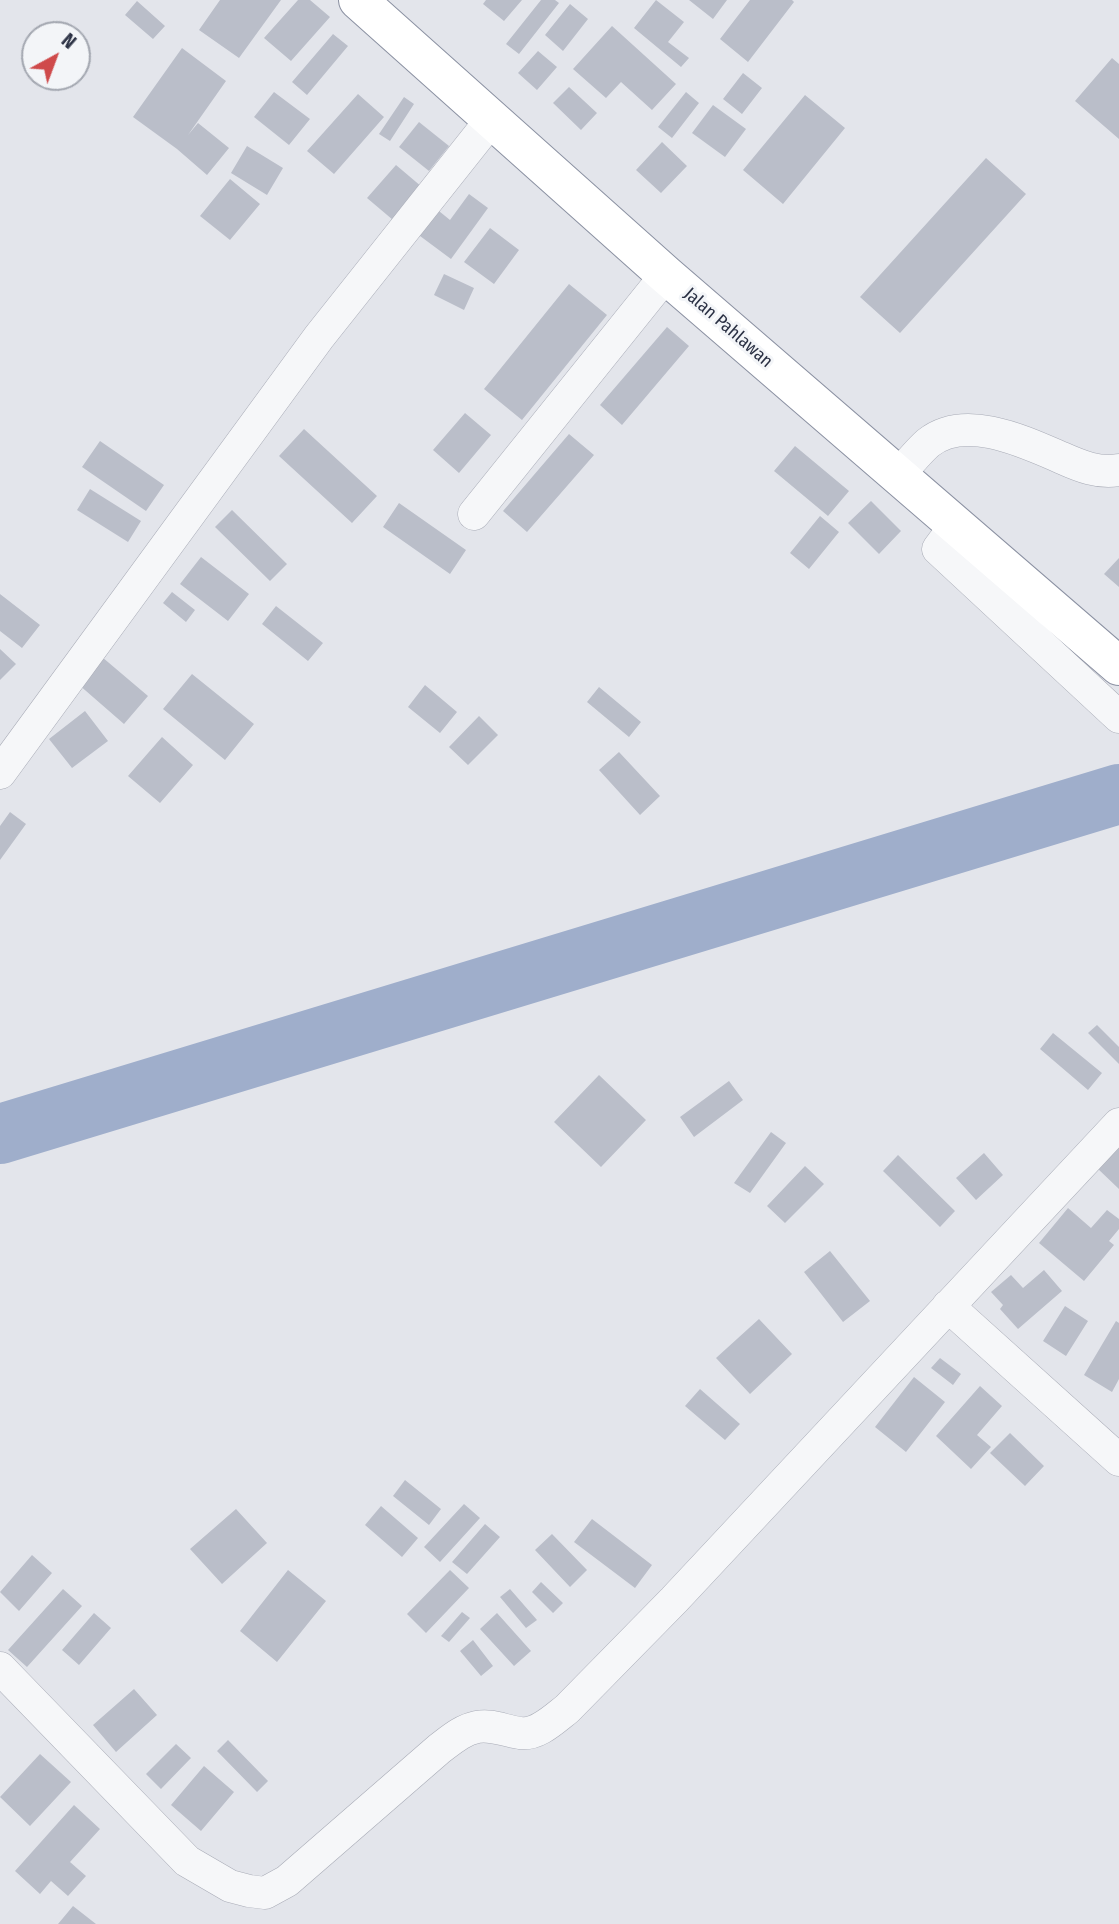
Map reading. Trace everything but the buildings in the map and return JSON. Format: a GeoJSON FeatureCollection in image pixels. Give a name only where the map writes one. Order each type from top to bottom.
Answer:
{"type":"FeatureCollection","features":[{"type":"Feature","properties":{"kind":"highway","name":"Jalan Pahlawan"},"geometry":{"type":"LineString","coordinates":[[358,0],[666,275],[1110,658]]}},
{"type":"Feature","properties":{"kind":"street"},"geometry":{"type":"LineString","coordinates":[[6,752],[319,337],[492,119]]}},
{"type":"Feature","properties":{"kind":"street"},"geometry":{"type":"LineString","coordinates":[[474,514],[666,275]]}},
{"type":"Feature","properties":{"kind":"street"},"geometry":{"type":"LineString","coordinates":[[899,475],[929,442],[945,433],[967,430],[1007,435],[1083,467],[1111,472],[1119,470]]}},
{"type":"Feature","properties":{"kind":"street"},"geometry":{"type":"LineString","coordinates":[[955,526],[938,549],[1119,718]]}},
{"type":"Feature","properties":{"kind":"street"},"geometry":{"type":"LineString","coordinates":[[0,1668],[187,1861],[229,1886],[265,1893],[287,1881],[439,1749],[464,1731],[492,1726],[522,1734],[532,1732],[567,1709],[674,1600],[1119,1124]]}},
{"type":"Feature","properties":{"kind":"street"},"geometry":{"type":"LineString","coordinates":[[948,1306],[1119,1460]]}},
{"type":"Feature","properties":{"kind":"waterway"},"geometry":{"type":"LineString","coordinates":[[0,1134],[1119,794]]}}]}
